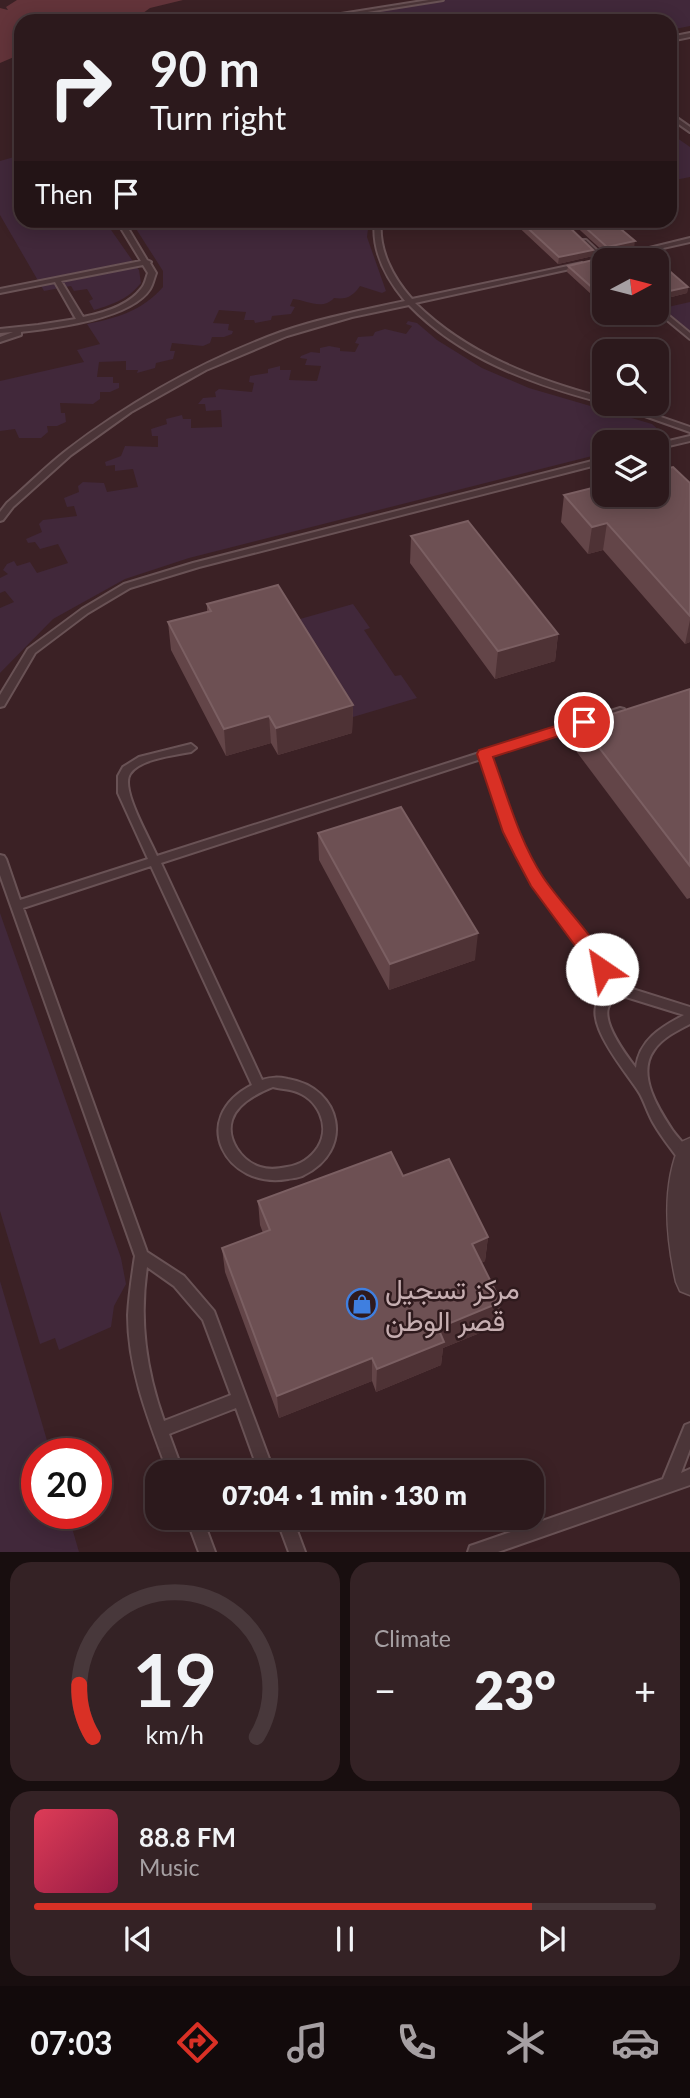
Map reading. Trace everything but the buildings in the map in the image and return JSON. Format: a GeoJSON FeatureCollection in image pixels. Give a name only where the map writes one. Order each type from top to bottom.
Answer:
{"type":"FeatureCollection","features":[{"type":"Feature","properties":{"kind":"street"},"geometry":{"type":"LineString","coordinates":[[688,1155],[681,1215],[690,1282]]}},
{"type":"Feature","properties":{"kind":"lane"},"geometry":{"type":"LineString","coordinates":[[357,14],[440,0]]}},
{"type":"Feature","properties":{"kind":"lane"},"geometry":{"type":"LineString","coordinates":[[0,331],[20,331],[115,311],[141,296],[152,279],[147,262],[124,228]]}},
{"type":"Feature","properties":{"kind":"lane"},"geometry":{"type":"LineString","coordinates":[[376,228],[375,235],[381,256],[408,302],[457,343],[495,365],[534,381],[592,398]]}},
{"type":"Feature","properties":{"kind":"lane"},"geometry":{"type":"LineString","coordinates":[[578,236],[592,248]]}},
{"type":"Feature","properties":{"kind":"lane"},"geometry":{"type":"LineString","coordinates":[[655,248],[690,240]]}},
{"type":"Feature","properties":{"kind":"lane"},"geometry":{"type":"LineString","coordinates":[[0,291],[147,262]]}},
{"type":"Feature","properties":{"kind":"lane"},"geometry":{"type":"LineString","coordinates":[[0,518],[68,453],[128,410],[202,368],[284,334],[351,315],[592,263]]}},
{"type":"Feature","properties":{"kind":"lane"},"geometry":{"type":"LineString","coordinates":[[57,280],[80,319]]}},
{"type":"Feature","properties":{"kind":"lane"},"geometry":{"type":"LineString","coordinates":[[669,318],[690,337]]}},
{"type":"Feature","properties":{"kind":"lane"},"geometry":{"type":"LineString","coordinates":[[0,340],[20,331]]}},
{"type":"Feature","properties":{"kind":"lane"},"geometry":{"type":"LineString","coordinates":[[650,416],[690,430]]}},
{"type":"Feature","properties":{"kind":"lane"},"geometry":{"type":"LineString","coordinates":[[669,444],[690,438]]}},
{"type":"Feature","properties":{"kind":"lane"},"geometry":{"type":"LineString","coordinates":[[0,704],[31,651],[85,611],[127,586],[196,565],[592,463]]}},
{"type":"Feature","properties":{"kind":"lane"},"geometry":{"type":"LineString","coordinates":[[17,906],[626,710]]}},
{"type":"Feature","properties":{"kind":"lane"},"geometry":{"type":"LineString","coordinates":[[191,748],[142,759],[131,765],[122,778],[123,793],[258,1085]]}},
{"type":"Feature","properties":{"kind":"lane"},"geometry":{"type":"LineString","coordinates":[[484,754],[511,832],[537,882],[586,944],[617,993]]}},
{"type":"Feature","properties":{"kind":"lane"},"geometry":{"type":"LineString","coordinates":[[0,859],[142,1256],[136,1282],[134,1337],[142,1381],[171,1460]]}},
{"type":"Feature","properties":{"kind":"lane"},"geometry":{"type":"LineString","coordinates":[[688,1155],[656,1118],[643,1089],[599,1016],[603,1002],[617,993],[634,994],[690,1015]]}},
{"type":"Feature","properties":{"kind":"lane"},"geometry":{"type":"LineString","coordinates":[[643,1089],[643,1066],[650,1047],[670,1027],[690,1015]]}},
{"type":"Feature","properties":{"kind":"lane"},"geometry":{"type":"LineString","coordinates":[[272,1082],[301,1086],[323,1103],[329,1115],[328,1141],[312,1164],[283,1175],[268,1175],[253,1171],[231,1152],[226,1140],[228,1114],[235,1102],[258,1085],[272,1082]]}},
{"type":"Feature","properties":{"kind":"lane"},"geometry":{"type":"LineString","coordinates":[[142,1256],[178,1281],[209,1316],[262,1460]]}},
{"type":"Feature","properties":{"kind":"lane"},"geometry":{"type":"LineString","coordinates":[[160,1430],[239,1399]]}},
{"type":"Feature","properties":{"kind":"lane"},"geometry":{"type":"LineString","coordinates":[[668,1483],[690,1430]]}},
{"type":"Feature","properties":{"kind":"lane"},"geometry":{"type":"LineString","coordinates":[[476,1552],[690,1477]]}},
{"type":"Feature","properties":{"kind":"lane"},"geometry":{"type":"LineString","coordinates":[[199,1530],[207,1552]]}},
{"type":"Feature","properties":{"kind":"lane"},"geometry":{"type":"LineString","coordinates":[[289,1530],[297,1552]]}},
{"type":"Feature","properties":{"kind":"shaded area"},"geometry":{"type":"Polygon","coordinates":[[[17,0],[183,0],[150,8],[142,14],[14,14],[14,57],[0,63],[0,8],[8,10],[6,7],[17,0]]]}},
{"type":"Feature","properties":{"kind":"shaded area"},"geometry":{"type":"Polygon","coordinates":[[[440,0],[690,0],[690,26],[677,29],[677,14],[345,14],[440,0]]]}},
{"type":"Feature","properties":{"kind":"shaded area"},"geometry":{"type":"Polygon","coordinates":[[[677,138],[690,147],[690,177],[677,180],[677,138]]]}},
{"type":"Feature","properties":{"kind":"shaded area"},"geometry":{"type":"Polygon","coordinates":[[[14,157],[14,228],[110,228],[139,270],[141,283],[126,297],[94,310],[89,301],[93,299],[87,289],[74,291],[71,286],[44,291],[0,215],[0,161],[14,157]]]}},
{"type":"Feature","properties":{"kind":"shaded area"},"geometry":{"type":"Polygon","coordinates":[[[135,228],[368,228],[367,237],[386,291],[382,293],[360,286],[349,296],[334,298],[324,304],[293,299],[290,306],[295,307],[291,314],[272,316],[271,320],[255,323],[254,320],[244,320],[246,312],[219,310],[213,323],[229,324],[228,330],[233,331],[232,334],[212,337],[210,343],[203,346],[172,343],[170,351],[175,351],[173,359],[156,363],[155,368],[137,373],[138,370],[126,370],[126,361],[99,362],[97,377],[113,377],[113,383],[119,383],[119,388],[100,392],[100,399],[93,404],[60,403],[66,422],[47,426],[48,432],[41,438],[19,438],[15,429],[0,431],[0,381],[84,362],[77,350],[100,344],[87,324],[138,308],[163,287],[163,271],[135,228]]]}},
{"type":"Feature","properties":{"kind":"shaded area"},"geometry":{"type":"Polygon","coordinates":[[[690,302],[690,337],[669,318],[669,307],[690,302]]]}},
{"type":"Feature","properties":{"kind":"shaded area"},"geometry":{"type":"Polygon","coordinates":[[[408,321],[417,323],[437,340],[482,368],[529,388],[592,406],[592,416],[625,416],[652,424],[659,430],[592,430],[592,456],[189,558],[125,579],[53,619],[0,673],[0,608],[14,602],[5,591],[0,593],[0,578],[8,574],[3,570],[7,564],[14,561],[17,566],[30,562],[37,573],[68,563],[58,544],[40,549],[35,542],[28,543],[26,539],[42,532],[39,524],[43,520],[77,516],[74,506],[67,507],[64,498],[79,492],[78,486],[83,482],[104,483],[107,492],[138,487],[133,469],[115,471],[115,465],[106,466],[105,462],[121,456],[125,446],[158,447],[158,436],[152,436],[151,429],[167,424],[166,419],[182,415],[183,419],[191,419],[191,428],[222,427],[221,410],[206,411],[205,404],[198,404],[203,398],[216,397],[215,392],[219,389],[252,392],[254,383],[249,382],[250,376],[268,373],[268,369],[280,366],[280,370],[291,370],[289,380],[317,381],[321,366],[305,365],[307,359],[300,358],[301,356],[311,352],[320,353],[320,348],[329,346],[340,348],[340,351],[355,352],[359,344],[355,343],[358,337],[373,336],[375,332],[385,329],[406,334],[412,326],[406,324],[408,321]]]}},
{"type":"Feature","properties":{"kind":"shaded area"},"geometry":{"type":"Polygon","coordinates":[[[353,604],[370,628],[364,630],[395,676],[401,675],[417,698],[353,717],[337,692],[344,689],[315,642],[307,644],[293,621],[353,604]]]}},
{"type":"Feature","properties":{"kind":"shaded area"},"geometry":{"type":"Polygon","coordinates":[[[0,913],[121,1258],[126,1284],[114,1306],[111,1327],[59,1350],[55,1338],[40,1344],[0,1211],[0,913]]]}},
{"type":"Feature","properties":{"kind":"shaded area"},"geometry":{"type":"Polygon","coordinates":[[[0,1281],[46,1438],[21,1438],[21,1529],[72,1529],[79,1552],[0,1552],[0,1281]]]}},
{"type":"Feature","properties":{"kind":"place","name":"مركز تسجيل قصر الوطن"},"geometry":{"type":"Point","coordinates":[362,1304]}},
{"type":"Feature","properties":{"kind":"route"},"geometry":{"type":"LineString","coordinates":[[584,722],[484,754],[511,832],[537,882],[586,944],[602,969]]}}]}
